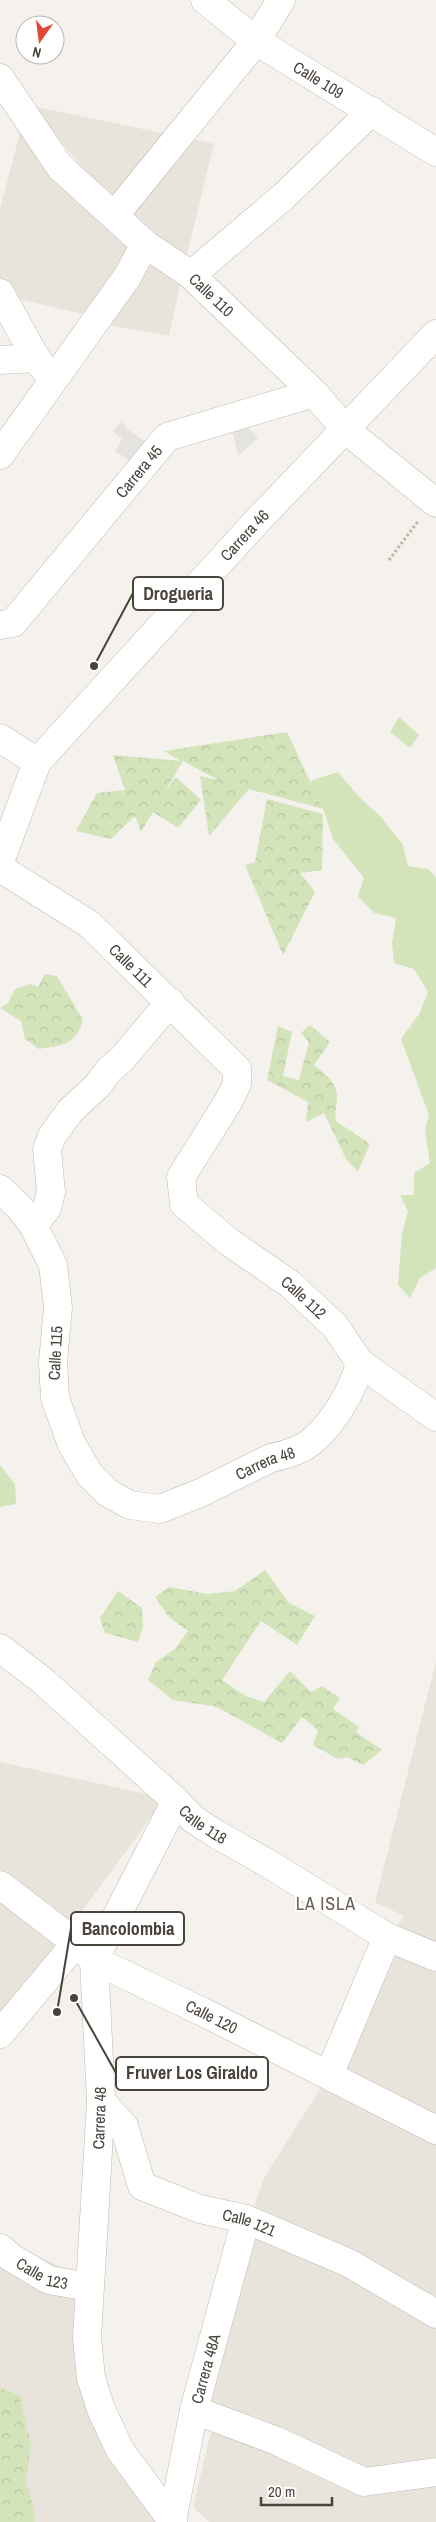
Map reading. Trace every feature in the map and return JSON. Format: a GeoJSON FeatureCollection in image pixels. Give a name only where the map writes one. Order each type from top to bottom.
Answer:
{"type":"FeatureCollection","features":[{"type":"Feature","properties":{"kind":"street","name":"Calle 109"},"geometry":{"type":"LineString","coordinates":[[205,0],[256,41],[436,152]]}},
{"type":"Feature","properties":{"kind":"street"},"geometry":{"type":"LineString","coordinates":[[114,216],[256,41],[281,0]]}},
{"type":"Feature","properties":{"kind":"street","name":"Calle 110"},"geometry":{"type":"LineString","coordinates":[[0,78],[60,167],[145,244],[191,275],[314,393],[346,430],[435,502]]}},
{"type":"Feature","properties":{"kind":"street"},"geometry":{"type":"LineString","coordinates":[[191,275],[284,196],[372,111]]}},
{"type":"Feature","properties":{"kind":"street"},"geometry":{"type":"LineString","coordinates":[[0,455],[127,277],[145,244]]}},
{"type":"Feature","properties":{"kind":"street"},"geometry":{"type":"LineString","coordinates":[[0,293],[36,358],[53,380]]}},
{"type":"Feature","properties":{"kind":"street","name":"Carrera 46"},"geometry":{"type":"LineString","coordinates":[[0,862],[37,762],[258,520],[436,334]]}},
{"type":"Feature","properties":{"kind":"street"},"geometry":{"type":"LineString","coordinates":[[0,360],[36,358]]}},
{"type":"Feature","properties":{"kind":"street","name":"Carrera 45"},"geometry":{"type":"LineString","coordinates":[[7,624],[167,437],[314,393]]}},
{"type":"Feature","properties":{"kind":"street"},"geometry":{"type":"LineString","coordinates":[[0,738],[37,762]]}},
{"type":"Feature","properties":{"kind":"street","name":"Calle 111"},"geometry":{"type":"LineString","coordinates":[[0,868],[89,924],[237,1070],[237,1084],[196,1156],[181,1177]]}},
{"type":"Feature","properties":{"kind":"street"},"geometry":{"type":"LineString","coordinates":[[33,1224],[47,1208],[51,1192],[47,1149],[52,1136],[70,1110],[97,1086],[108,1070],[122,1059],[170,1002]]}},
{"type":"Feature","properties":{"kind":"street","name":"Calle 112"},"geometry":{"type":"LineString","coordinates":[[181,1177],[184,1204],[229,1242],[290,1284],[335,1326],[360,1363],[436,1417]]}},
{"type":"Feature","properties":{"kind":"street","name":"Calle 115"},"geometry":{"type":"LineString","coordinates":[[0,1189],[33,1224],[53,1266],[58,1307],[53,1362],[55,1398],[72,1446],[90,1475],[108,1493],[130,1505]]}},
{"type":"Feature","properties":{"kind":"street","name":"Carrera 48"},"geometry":{"type":"LineString","coordinates":[[130,1505],[160,1509],[310,1442],[328,1424],[351,1389],[360,1363]]}},
{"type":"Feature","properties":{"kind":"street","name":"Calle 118"},"geometry":{"type":"LineString","coordinates":[[0,1648],[43,1681],[176,1801],[193,1820],[269,1864],[387,1937],[436,1957]]}},
{"type":"Feature","properties":{"kind":"street"},"geometry":{"type":"LineString","coordinates":[[0,2034],[85,1952],[176,1801]]}},
{"type":"Feature","properties":{"kind":"street","name":"Calle 120"},"geometry":{"type":"LineString","coordinates":[[0,1885],[85,1952],[436,2130]]}},
{"type":"Feature","properties":{"kind":"street"},"geometry":{"type":"LineString","coordinates":[[329,2075],[387,1937]]}},
{"type":"Feature","properties":{"kind":"street","name":"Carrera 48"},"geometry":{"type":"LineString","coordinates":[[85,1952],[101,2102],[87,2338],[91,2378],[120,2450],[172,2521]]}},
{"type":"Feature","properties":{"kind":"street","name":"Calle 121"},"geometry":{"type":"LineString","coordinates":[[101,2102],[124,2126],[142,2186],[200,2209],[246,2219],[349,2263],[436,2314]]}},
{"type":"Feature","properties":{"kind":"street","name":"Carrera 48A"},"geometry":{"type":"LineString","coordinates":[[172,2521],[194,2410],[246,2219]]}},
{"type":"Feature","properties":{"kind":"street","name":"Calle 123"},"geometry":{"type":"LineString","coordinates":[[0,2248],[12,2258],[49,2280],[89,2287]]}},
{"type":"Feature","properties":{"kind":"street"},"geometry":{"type":"LineString","coordinates":[[194,2410],[277,2441],[364,2482],[436,2472]]}},
{"type":"Feature","properties":{"kind":"path"},"geometry":{"type":"LineString","coordinates":[[389,560],[435,502]]}},
{"type":"Feature","properties":{"kind":"shaded area"},"geometry":{"type":"Polygon","coordinates":[[[32,106],[172,135],[116,209],[32,106]]]}},
{"type":"Feature","properties":{"kind":"shaded area"},"geometry":{"type":"Polygon","coordinates":[[[22,125],[135,248],[87,315],[0,295],[0,209],[22,125]]]}},
{"type":"Feature","properties":{"kind":"shaded area"},"geometry":{"type":"Polygon","coordinates":[[[189,138],[214,144],[185,263],[131,214],[189,138]]]}},
{"type":"Feature","properties":{"kind":"shaded area"},"geometry":{"type":"Polygon","coordinates":[[[149,258],[181,281],[169,336],[102,324],[149,258]]]}},
{"type":"Feature","properties":{"kind":"shaded area"},"geometry":{"type":"Polygon","coordinates":[[[120,422],[126,426],[125,428],[145,441],[132,462],[115,451],[122,439],[113,432],[120,422]]]}},
{"type":"Feature","properties":{"kind":"shaded area"},"geometry":{"type":"Polygon","coordinates":[[[247,427],[258,438],[238,456],[232,429],[247,427]]]}},
{"type":"Feature","properties":{"kind":"shaded area"},"geometry":{"type":"Polygon","coordinates":[[[436,1661],[436,2457],[364,2482],[194,2410],[252,2213],[265,2176],[329,2075],[393,1934],[404,1916],[375,1902],[436,1661]]]}},
{"type":"Feature","properties":{"kind":"shaded area"},"geometry":{"type":"Polygon","coordinates":[[[0,1762],[165,1798],[0,2023],[0,1762]]]}},
{"type":"Feature","properties":{"kind":"shaded area"},"geometry":{"type":"Polygon","coordinates":[[[0,2234],[15,2246],[88,2279],[77,2363],[165,2522],[0,2522],[0,2234]]]}},
{"type":"Feature","properties":{"kind":"shaded area"},"geometry":{"type":"Polygon","coordinates":[[[214,2419],[369,2489],[436,2480],[436,2522],[209,2522],[193,2507],[214,2419]]]}},
{"type":"Feature","properties":{"kind":"green space"},"geometry":{"type":"Polygon","coordinates":[[[399,717],[419,735],[410,748],[390,732],[399,717]]]}},
{"type":"Feature","properties":{"kind":"green space"},"geometry":{"type":"Polygon","coordinates":[[[287,732],[323,809],[249,789],[209,836],[200,776],[218,780],[183,761],[164,793],[176,777],[201,800],[178,828],[153,812],[141,832],[135,816],[111,839],[76,831],[97,793],[125,790],[113,755],[181,761],[164,751],[287,732]]]}},
{"type":"Feature","properties":{"kind":"green space"},"geometry":{"type":"Polygon","coordinates":[[[338,772],[359,797],[380,816],[402,843],[408,866],[428,869],[436,877],[436,1268],[420,1278],[410,1298],[398,1285],[402,1233],[408,1211],[400,1195],[414,1195],[414,1173],[430,1163],[425,1130],[429,1115],[401,1039],[419,1014],[428,992],[414,969],[394,963],[392,944],[396,918],[374,913],[358,896],[364,878],[333,839],[323,809],[310,781],[338,772]]]}},
{"type":"Feature","properties":{"kind":"green space"},"geometry":{"type":"Polygon","coordinates":[[[267,799],[323,814],[322,870],[300,873],[315,892],[283,955],[245,865],[255,862],[267,799]]]}},
{"type":"Feature","properties":{"kind":"green space"},"geometry":{"type":"Polygon","coordinates":[[[45,974],[57,976],[83,1020],[80,1029],[72,1040],[61,1045],[39,1049],[25,1039],[21,1021],[0,1008],[8,1003],[15,989],[30,984],[38,987],[45,974]]]}},
{"type":"Feature","properties":{"kind":"green space"},"geometry":{"type":"Polygon","coordinates":[[[310,1025],[330,1042],[314,1065],[329,1078],[335,1087],[337,1097],[336,1121],[370,1144],[358,1172],[346,1159],[324,1113],[306,1122],[308,1102],[267,1080],[278,1026],[292,1032],[283,1076],[299,1080],[309,1042],[301,1033],[310,1025]]]}},
{"type":"Feature","properties":{"kind":"green space"},"geometry":{"type":"Polygon","coordinates":[[[0,1465],[15,1484],[16,1504],[0,1507],[0,1465]]]}},
{"type":"Feature","properties":{"kind":"green space"},"geometry":{"type":"Polygon","coordinates":[[[265,1570],[289,1603],[315,1616],[297,1645],[261,1621],[222,1680],[244,1695],[264,1702],[290,1671],[311,1692],[322,1686],[340,1698],[333,1709],[359,1727],[356,1732],[382,1750],[363,1765],[347,1757],[338,1759],[313,1745],[318,1730],[302,1717],[282,1743],[217,1707],[173,1700],[148,1680],[156,1662],[175,1649],[188,1631],[169,1617],[155,1597],[169,1587],[208,1594],[235,1591],[265,1570]]]}},
{"type":"Feature","properties":{"kind":"green space"},"geometry":{"type":"Polygon","coordinates":[[[118,1591],[142,1608],[143,1627],[138,1642],[105,1633],[100,1618],[118,1591]]]}},
{"type":"Feature","properties":{"kind":"green space"},"geometry":{"type":"Polygon","coordinates":[[[0,2388],[20,2396],[31,2446],[26,2480],[35,2514],[34,2522],[0,2522],[0,2388]]]}},
{"type":"Feature","properties":{"kind":"place","name":"Drogueria"},"geometry":{"type":"Point","coordinates":[94,666]}},
{"type":"Feature","properties":{"kind":"place","name":"Fruver Los Giraldo"},"geometry":{"type":"Point","coordinates":[74,1998]}},
{"type":"Feature","properties":{"kind":"place","name":"Bancolombia"},"geometry":{"type":"Point","coordinates":[57,2012]}},
{"type":"Feature","properties":{"kind":"district","name":"LA ISLA"},"geometry":{"type":"Point","coordinates":[326,1903]}}]}
